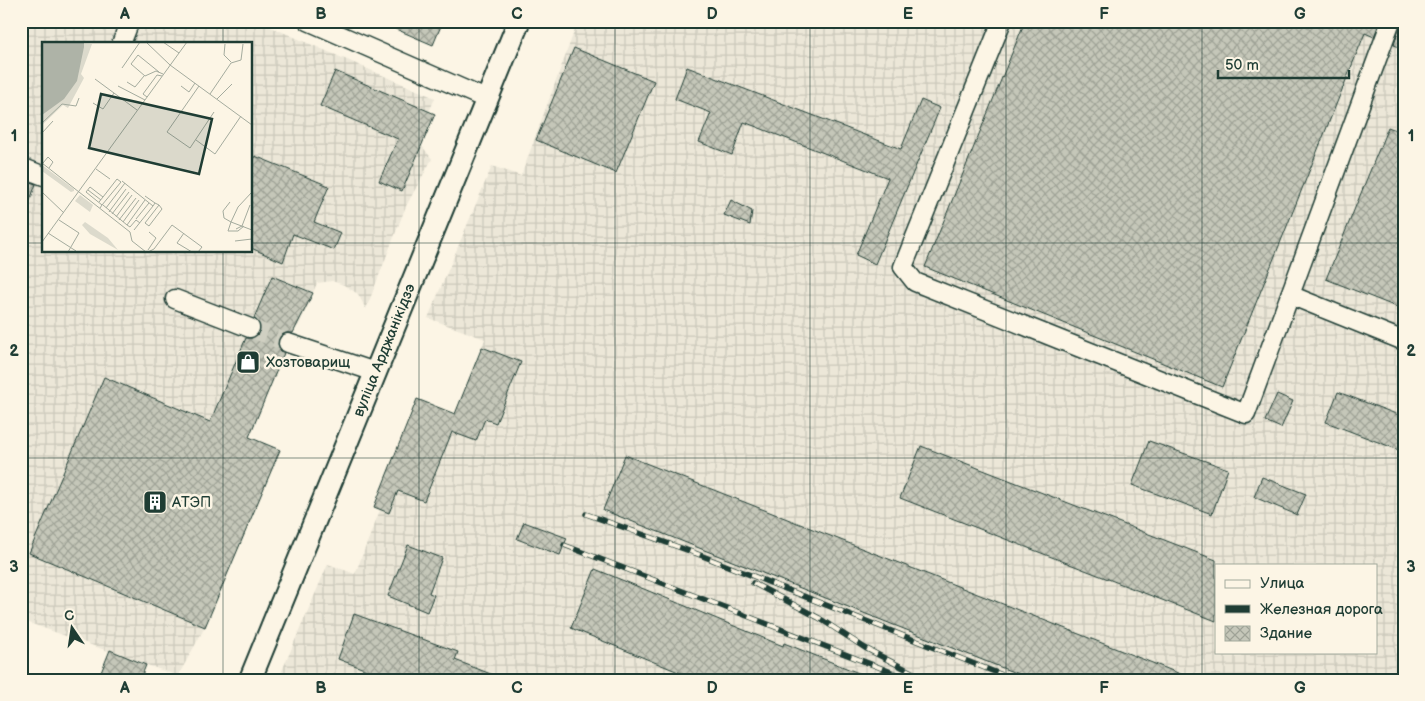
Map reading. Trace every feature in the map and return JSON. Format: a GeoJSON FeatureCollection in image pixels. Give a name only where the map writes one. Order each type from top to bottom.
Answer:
{"type":"FeatureCollection","features":[{"type":"Feature","properties":{"kind":"main road","name":"вуліца Арджанікідзэ"},"geometry":{"type":"LineString","coordinates":[[250,680],[519,21]]}},
{"type":"Feature","properties":{"kind":"lane"},"geometry":{"type":"LineString","coordinates":[[122,42],[130,21]]}},
{"type":"Feature","properties":{"kind":"lane"},"geometry":{"type":"LineString","coordinates":[[308,21],[486,99]]}},
{"type":"Feature","properties":{"kind":"lane"},"geometry":{"type":"LineString","coordinates":[[1002,21],[903,266],[915,282],[1246,414],[1391,21]]}},
{"type":"Feature","properties":{"kind":"lane"},"geometry":{"type":"LineString","coordinates":[[21,167],[42,175]]}},
{"type":"Feature","properties":{"kind":"lane"},"geometry":{"type":"LineString","coordinates":[[1290,295],[1404,340]]}},
{"type":"Feature","properties":{"kind":"lane"},"geometry":{"type":"LineString","coordinates":[[176,299],[250,328]]}},
{"type":"Feature","properties":{"kind":"lane"},"geometry":{"type":"LineString","coordinates":[[288,343],[375,372]]}},
{"type":"Feature","properties":{"kind":"shaded area"},"geometry":{"type":"Polygon","coordinates":[[[21,21],[257,21],[435,98],[429,112],[435,115],[422,146],[432,159],[406,206],[366,309],[358,294],[344,285],[332,281],[317,283],[300,323],[294,330],[249,437],[280,450],[205,627],[178,676],[21,620],[21,21]]]}},
{"type":"Feature","properties":{"kind":"shaded area"},"geometry":{"type":"Polygon","coordinates":[[[578,21],[1404,21],[1404,680],[278,680],[328,564],[355,574],[380,510],[374,507],[417,399],[455,414],[485,339],[428,318],[492,166],[521,176],[578,21]]]}},
{"type":"Feature","properties":{"kind":"building"},"geometry":{"type":"Polygon","coordinates":[[[377,21],[443,21],[433,45],[377,21]]]}},
{"type":"Feature","properties":{"kind":"building"},"geometry":{"type":"Polygon","coordinates":[[[1025,21],[1380,21],[1374,37],[1365,33],[1222,387],[925,267],[1025,21]]]}},
{"type":"Feature","properties":{"kind":"building"},"geometry":{"type":"Polygon","coordinates":[[[1401,21],[1404,21],[1404,49],[1394,45],[1401,21]]]}},
{"type":"Feature","properties":{"kind":"building"},"geometry":{"type":"Polygon","coordinates":[[[574,48],[654,81],[616,173],[536,140],[574,48]]]}},
{"type":"Feature","properties":{"kind":"building"},"geometry":{"type":"Polygon","coordinates":[[[687,67],[901,149],[921,100],[940,108],[875,264],[856,255],[888,178],[744,122],[732,155],[699,142],[711,113],[675,99],[687,67]]]}},
{"type":"Feature","properties":{"kind":"building"},"geometry":{"type":"Polygon","coordinates":[[[335,71],[435,114],[402,191],[379,181],[398,139],[320,106],[335,71]]]}},
{"type":"Feature","properties":{"kind":"building"},"geometry":{"type":"Polygon","coordinates":[[[1388,127],[1404,133],[1404,310],[1326,279],[1388,127]]]}},
{"type":"Feature","properties":{"kind":"building"},"geometry":{"type":"Polygon","coordinates":[[[255,156],[329,186],[314,222],[341,233],[334,250],[293,234],[283,262],[252,248],[252,162],[255,156]]]}},
{"type":"Feature","properties":{"kind":"building"},"geometry":{"type":"Polygon","coordinates":[[[21,179],[36,184],[23,219],[21,219],[21,179]]]}},
{"type":"Feature","properties":{"kind":"building"},"geometry":{"type":"Polygon","coordinates":[[[731,200],[752,211],[750,225],[724,215],[731,200]]]}},
{"type":"Feature","properties":{"kind":"building","name":"АТЭП"},"geometry":{"type":"Polygon","coordinates":[[[272,276],[313,293],[293,333],[285,333],[278,340],[280,350],[284,353],[249,437],[280,450],[205,627],[29,553],[104,377],[210,422],[246,338],[252,338],[260,332],[260,326],[254,318],[272,276]]]}},
{"type":"Feature","properties":{"kind":"building"},"geometry":{"type":"Polygon","coordinates":[[[482,347],[521,362],[496,423],[485,419],[476,441],[452,432],[424,501],[398,491],[389,513],[374,507],[417,399],[455,414],[482,347]]]}},
{"type":"Feature","properties":{"kind":"building"},"geometry":{"type":"Polygon","coordinates":[[[1338,392],[1404,417],[1404,452],[1326,422],[1338,392]]]}},
{"type":"Feature","properties":{"kind":"building"},"geometry":{"type":"Polygon","coordinates":[[[1277,394],[1293,401],[1281,428],[1265,421],[1277,394]]]}},
{"type":"Feature","properties":{"kind":"building"},"geometry":{"type":"Polygon","coordinates":[[[1149,441],[1228,469],[1212,514],[1132,485],[1149,441]]]}},
{"type":"Feature","properties":{"kind":"building"},"geometry":{"type":"Polygon","coordinates":[[[921,446],[1216,560],[1215,621],[900,498],[921,446]]]}},
{"type":"Feature","properties":{"kind":"building"},"geometry":{"type":"Polygon","coordinates":[[[625,455],[1193,680],[1033,680],[603,510],[625,455]]]}},
{"type":"Feature","properties":{"kind":"building"},"geometry":{"type":"Polygon","coordinates":[[[1262,477],[1306,494],[1297,515],[1254,497],[1262,477]]]}},
{"type":"Feature","properties":{"kind":"building"},"geometry":{"type":"Polygon","coordinates":[[[524,522],[567,538],[560,555],[517,539],[524,522]]]}},
{"type":"Feature","properties":{"kind":"building"},"geometry":{"type":"Polygon","coordinates":[[[408,545],[442,558],[429,593],[434,595],[427,612],[388,596],[408,545]]]}},
{"type":"Feature","properties":{"kind":"building"},"geometry":{"type":"Polygon","coordinates":[[[595,569],[783,646],[784,643],[876,680],[698,680],[571,628],[595,569]]]}},
{"type":"Feature","properties":{"kind":"building"},"geometry":{"type":"Polygon","coordinates":[[[354,614],[458,652],[455,660],[506,680],[393,680],[338,659],[354,614]]]}},
{"type":"Feature","properties":{"kind":"building"},"geometry":{"type":"Polygon","coordinates":[[[110,650],[146,665],[140,680],[98,680],[110,650]]]}},
{"type":"Feature","properties":{"kind":"tunnel"},"geometry":{"type":"LineString","coordinates":[[250,328],[288,343]]}},
{"type":"Feature","properties":{"kind":"railway"},"geometry":{"type":"LineString","coordinates":[[586,514],[695,553],[1015,680]]}},
{"type":"Feature","properties":{"kind":"railway"},"geometry":{"type":"LineString","coordinates":[[564,545],[912,680]]}},
{"type":"Feature","properties":{"kind":"railway"},"geometry":{"type":"LineString","coordinates":[[753,583],[819,618],[865,648],[927,680]]}},
{"type":"Feature","properties":{"kind":"place","name":"Хозтоварищ"},"geometry":{"type":"Point","coordinates":[248,362]}},
{"type":"Feature","properties":{"kind":"place","name":"АТЭП"},"geometry":{"type":"Point","coordinates":[155,502]}}]}
